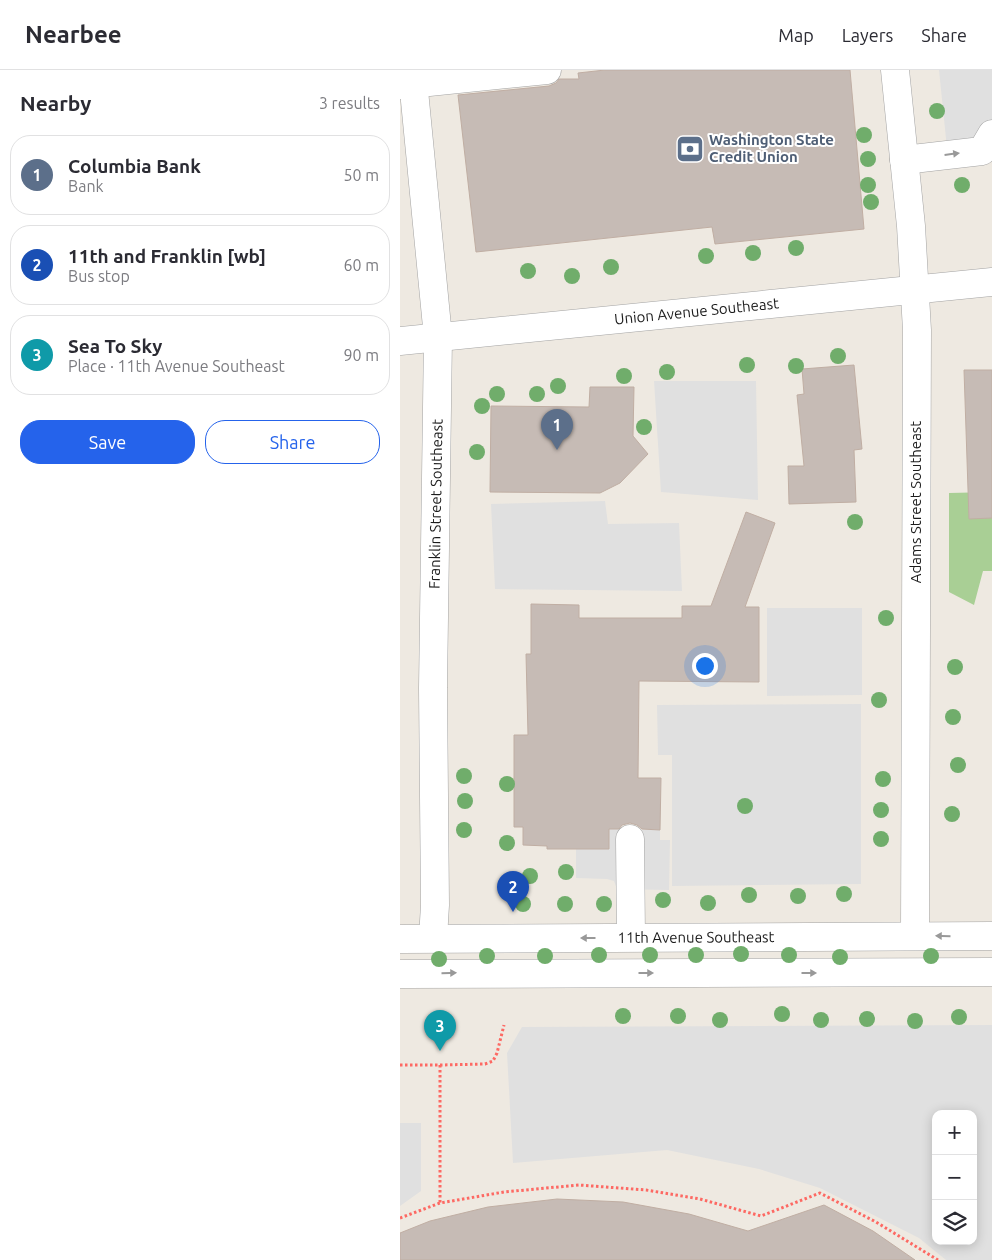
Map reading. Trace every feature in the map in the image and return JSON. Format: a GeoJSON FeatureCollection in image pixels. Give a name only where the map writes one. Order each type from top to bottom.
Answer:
{"type":"FeatureCollection","features":[{"type":"Feature","properties":{"kind":"street"},"geometry":{"type":"LineString","coordinates":[[409,80],[547,70]]}},
{"type":"Feature","properties":{"kind":"street","name":"Adams Street Southeast"},"geometry":{"type":"LineString","coordinates":[[895,70],[916,290],[918,330],[915,935]]}},
{"type":"Feature","properties":{"kind":"street","name":"Franklin Street Southeast"},"geometry":{"type":"LineString","coordinates":[[409,80],[438,337],[434,688],[435,905],[433,938]]}},
{"type":"Feature","properties":{"kind":"street"},"geometry":{"type":"LineString","coordinates":[[904,160],[982,151],[992,134]]}},
{"type":"Feature","properties":{"kind":"street","name":"Union Avenue Southeast"},"geometry":{"type":"LineString","coordinates":[[400,342],[992,282]]}},
{"type":"Feature","properties":{"kind":"street"},"geometry":{"type":"LineString","coordinates":[[630,839],[631,937]]}},
{"type":"Feature","properties":{"kind":"street","name":"11th Avenue Southeast"},"geometry":{"type":"LineString","coordinates":[[400,939],[992,936]]}},
{"type":"Feature","properties":{"kind":"street"},"geometry":{"type":"LineString","coordinates":[[400,974],[992,972]]}},
{"type":"Feature","properties":{"kind":"path"},"geometry":{"type":"LineString","coordinates":[[400,1064],[485,1064],[493,1061],[504,1025]]}},
{"type":"Feature","properties":{"kind":"path"},"geometry":{"type":"LineString","coordinates":[[440,1064],[440,1203]]}},
{"type":"Feature","properties":{"kind":"path"},"geometry":{"type":"LineString","coordinates":[[400,1218],[440,1203],[504,1192],[579,1185],[646,1190],[700,1199],[761,1216],[820,1193],[876,1222],[938,1260]]}},
{"type":"Feature","properties":{"kind":"green space"},"geometry":{"type":"Polygon","coordinates":[[[992,492],[992,571],[983,571],[974,605],[949,592],[949,493],[992,492]]]}},
{"type":"Feature","properties":{"kind":"shaded area"},"geometry":{"type":"Polygon","coordinates":[[[939,70],[992,70],[992,161],[987,164],[949,168],[939,70]]]}},
{"type":"Feature","properties":{"kind":"shaded area"},"geometry":{"type":"Polygon","coordinates":[[[654,381],[756,381],[758,500],[661,492],[654,381]]]}},
{"type":"Feature","properties":{"kind":"shaded area"},"geometry":{"type":"Polygon","coordinates":[[[605,501],[608,524],[679,523],[682,591],[495,589],[491,504],[605,501]]]}},
{"type":"Feature","properties":{"kind":"shaded area"},"geometry":{"type":"Polygon","coordinates":[[[767,608],[862,608],[862,695],[767,696],[767,608]]]}},
{"type":"Feature","properties":{"kind":"shaded area"},"geometry":{"type":"Polygon","coordinates":[[[861,704],[861,884],[672,886],[672,755],[658,755],[657,705],[861,704]]]}},
{"type":"Feature","properties":{"kind":"shaded area"},"geometry":{"type":"Polygon","coordinates":[[[609,829],[660,830],[660,840],[670,840],[669,890],[617,889],[614,881],[607,879],[576,878],[576,849],[609,849],[609,829]]]}},
{"type":"Feature","properties":{"kind":"shaded area"},"geometry":{"type":"Polygon","coordinates":[[[992,1025],[992,1260],[946,1260],[919,1238],[820,1188],[759,1169],[667,1150],[513,1163],[507,1053],[522,1027],[992,1025]]]}},
{"type":"Feature","properties":{"kind":"shaded area"},"geometry":{"type":"Polygon","coordinates":[[[400,1123],[421,1123],[421,1191],[400,1206],[400,1123]]]}},
{"type":"Feature","properties":{"kind":"building"},"geometry":{"type":"Polygon","coordinates":[[[605,70],[850,70],[864,229],[715,244],[712,227],[476,252],[458,95],[549,86],[556,83],[559,79],[579,79],[578,73],[605,70]]]}},
{"type":"Feature","properties":{"kind":"building"},"geometry":{"type":"Polygon","coordinates":[[[854,365],[862,449],[854,450],[856,502],[789,504],[788,466],[804,466],[797,395],[804,394],[802,369],[854,365]]]}},
{"type":"Feature","properties":{"kind":"building"},"geometry":{"type":"Polygon","coordinates":[[[964,370],[992,370],[992,518],[969,519],[964,370]]]}},
{"type":"Feature","properties":{"kind":"building"},"geometry":{"type":"Polygon","coordinates":[[[590,387],[634,387],[633,436],[648,454],[620,483],[600,493],[490,492],[491,406],[589,407],[590,387]]]}},
{"type":"Feature","properties":{"kind":"building"},"geometry":{"type":"Polygon","coordinates":[[[746,512],[775,523],[745,607],[759,607],[759,682],[639,681],[638,778],[661,778],[660,830],[642,829],[630,823],[622,825],[619,829],[609,829],[609,849],[547,849],[547,846],[523,845],[523,827],[514,827],[514,735],[528,735],[526,654],[531,654],[531,604],[579,605],[579,618],[682,618],[682,606],[711,606],[746,512]]]}},
{"type":"Feature","properties":{"kind":"building"},"geometry":{"type":"Polygon","coordinates":[[[557,1199],[623,1202],[689,1214],[748,1231],[824,1205],[873,1231],[915,1260],[400,1260],[400,1233],[430,1221],[488,1207],[557,1199]]]}},
{"type":"Feature","properties":{"kind":"place","name":"Washington State Credit Union"},"geometry":{"type":"Point","coordinates":[690,149]}},
{"type":"Feature","properties":{"kind":"place","name":"Columbia Bank"},"geometry":{"type":"Point","coordinates":[557,450]}},
{"type":"Feature","properties":{"kind":"place","name":"11th and Franklin [wb]"},"geometry":{"type":"Point","coordinates":[513,912]}},
{"type":"Feature","properties":{"kind":"place","name":"Sea To Sky"},"geometry":{"type":"Point","coordinates":[440,1051]}}]}
